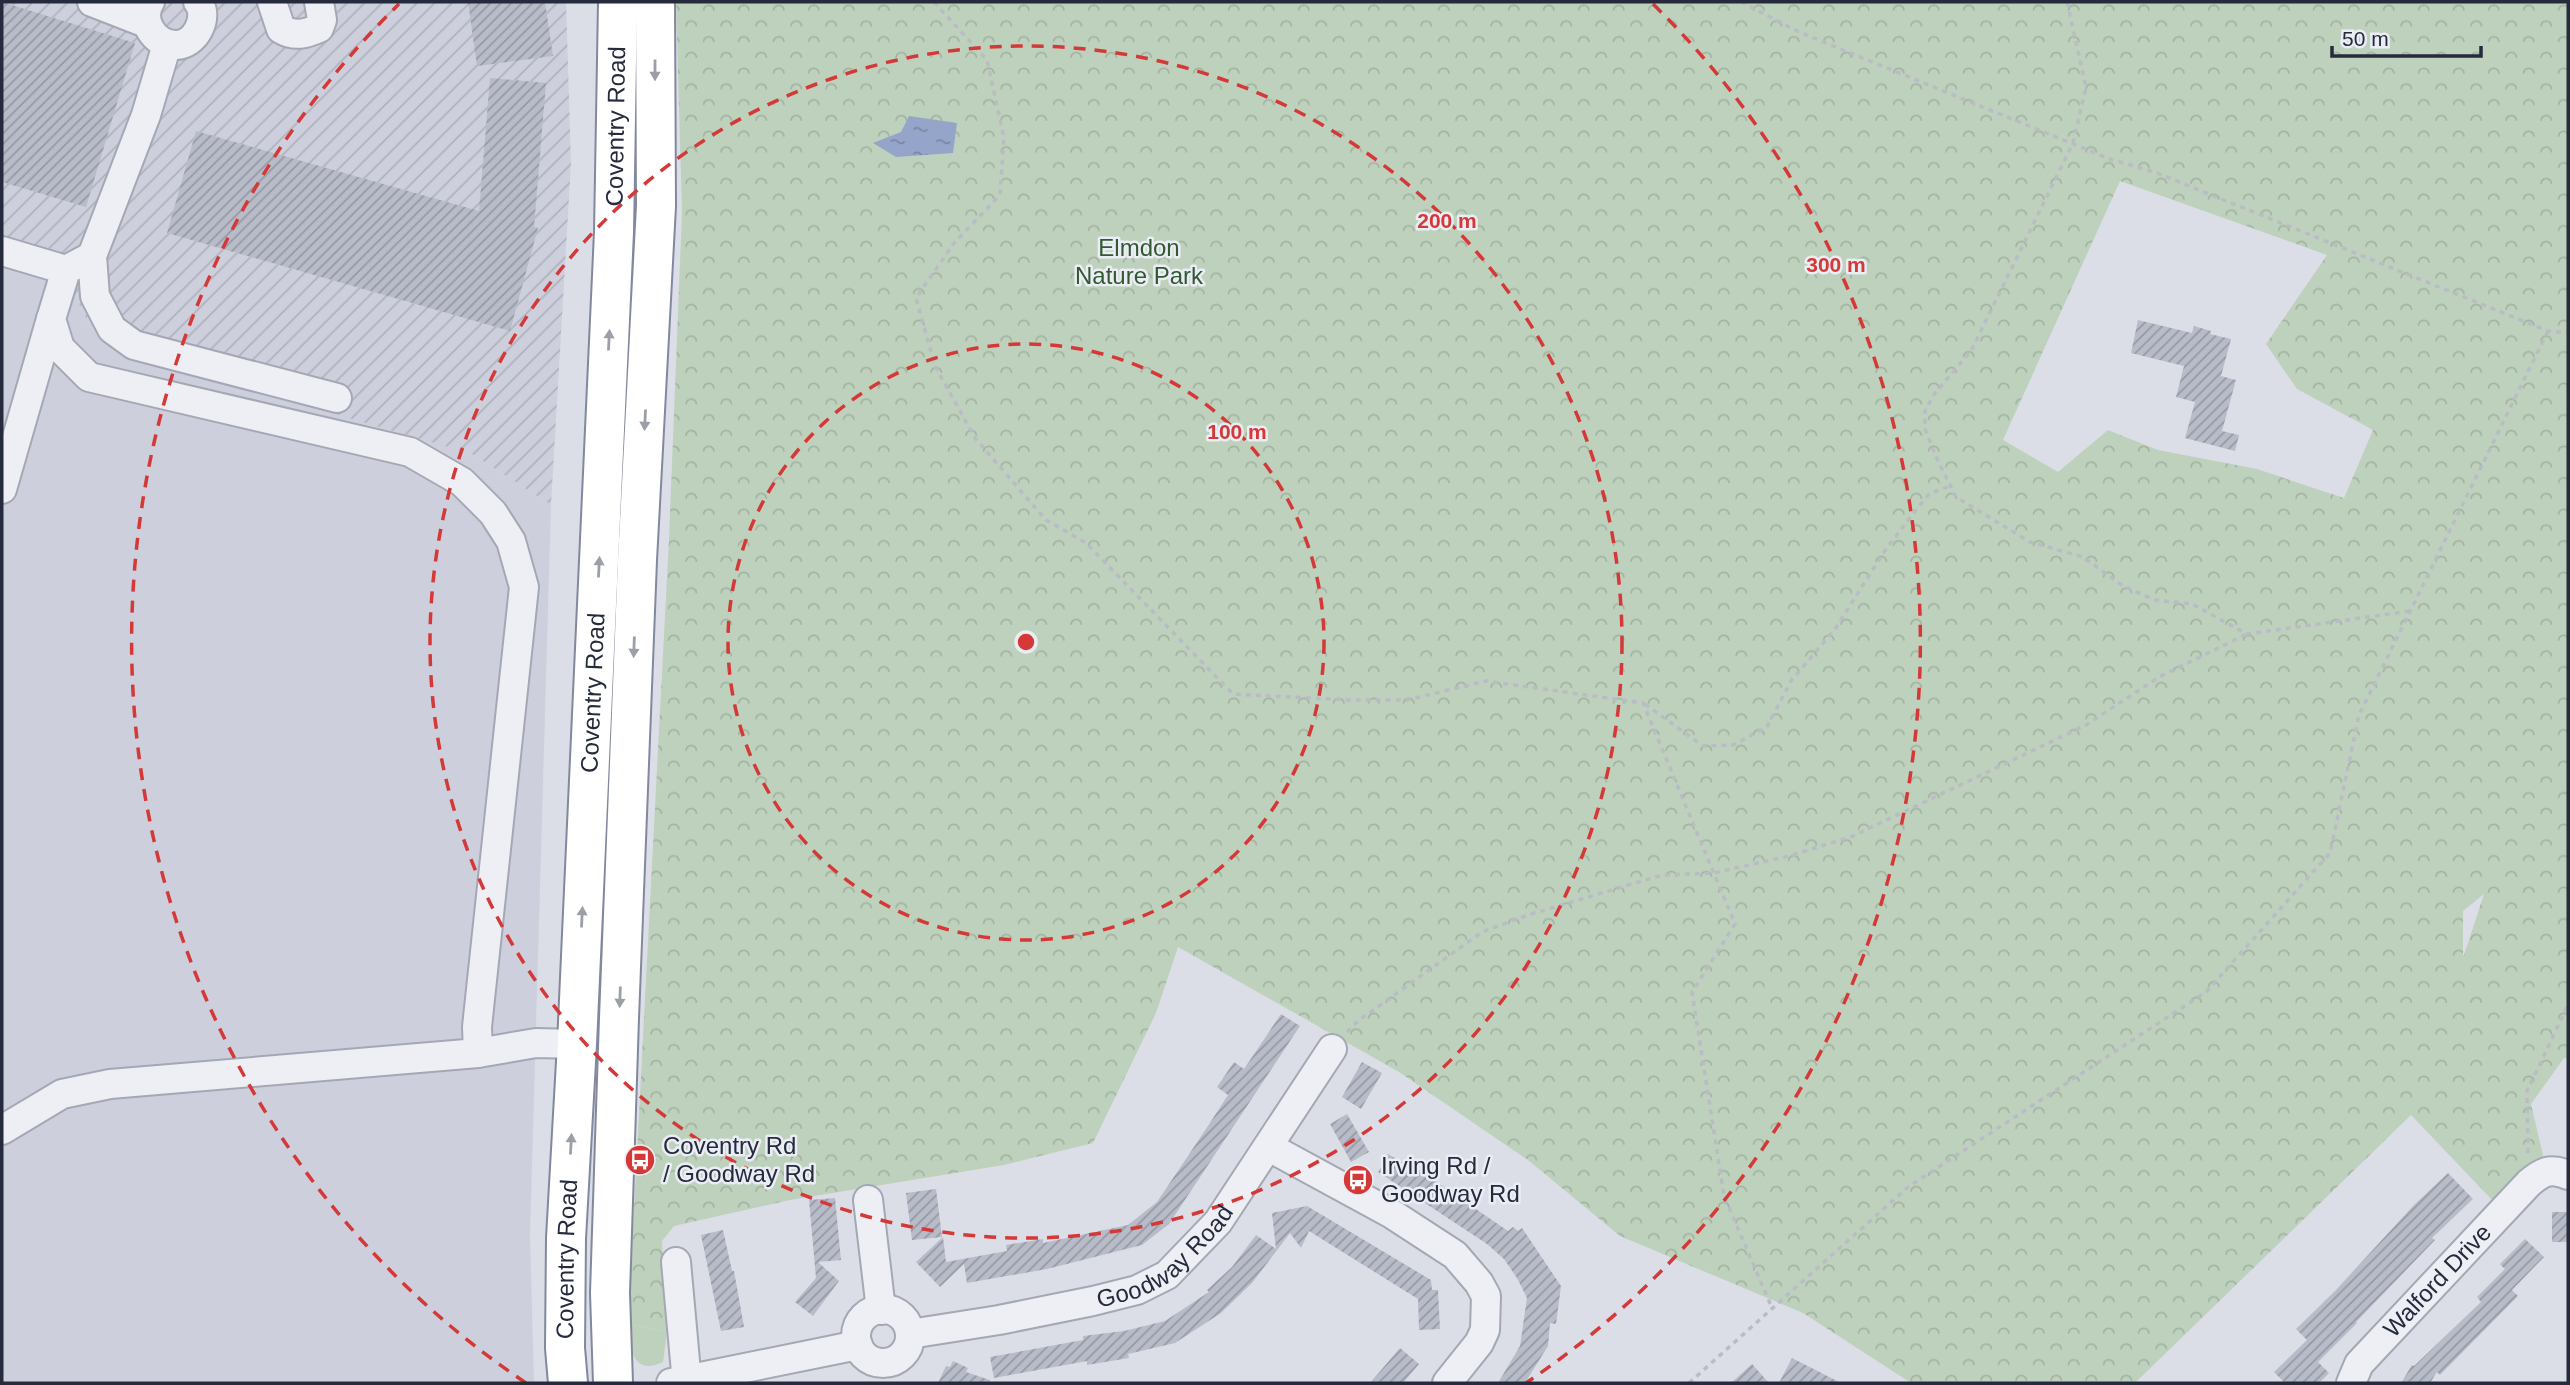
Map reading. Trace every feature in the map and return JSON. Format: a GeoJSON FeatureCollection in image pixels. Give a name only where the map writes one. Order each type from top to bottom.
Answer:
{"type":"FeatureCollection","features":[{"type":"Feature","properties":{"kind":"highway","name":"Coventry Road"},"geometry":{"type":"LineString","coordinates":[[568,1383],[565,1348],[566,1238],[614,232],[618,2]]}},
{"type":"Feature","properties":{"kind":"highway","name":"Coventry Road"},"geometry":{"type":"LineString","coordinates":[[613,1383],[610,1293],[618,1031],[656,206],[655,2]]}},
{"type":"Feature","properties":{"kind":"street"},"geometry":{"type":"LineString","coordinates":[[92,2],[148,13],[155,35],[167,44],[177,46],[188,41],[198,31],[203,20],[203,8],[198,2]]}},
{"type":"Feature","properties":{"kind":"street"},"geometry":{"type":"LineString","coordinates":[[272,2],[281,29],[288,34],[320,29],[322,20],[319,2]]}},
{"type":"Feature","properties":{"kind":"street"},"geometry":{"type":"LineString","coordinates":[[167,44],[146,115],[92,256],[94,296],[112,329],[134,345],[337,398]]}},
{"type":"Feature","properties":{"kind":"street"},"geometry":{"type":"LineString","coordinates":[[2,251],[66,270]]}},
{"type":"Feature","properties":{"kind":"street"},"geometry":{"type":"LineString","coordinates":[[2,489],[66,270],[92,256]]}},
{"type":"Feature","properties":{"kind":"street"},"geometry":{"type":"LineString","coordinates":[[51,319],[60,348],[89,377],[410,452],[463,482],[493,513],[511,541],[524,587],[477,1027],[478,1052]]}},
{"type":"Feature","properties":{"kind":"street"},"geometry":{"type":"LineString","coordinates":[[2,1130],[62,1094],[110,1084],[478,1052],[536,1043],[577,1044]]}},
{"type":"Feature","properties":{"kind":"street","name":"Goodway Road"},"geometry":{"type":"LineString","coordinates":[[910,1334],[1093,1301],[1137,1290],[1167,1275],[1218,1223],[1332,1049]]}},
{"type":"Feature","properties":{"kind":"street"},"geometry":{"type":"LineString","coordinates":[[1269,1147],[1392,1214],[1455,1255],[1474,1276],[1486,1296],[1485,1329],[1479,1343],[1447,1383]]}},
{"type":"Feature","properties":{"kind":"street"},"geometry":{"type":"LineString","coordinates":[[2529,1183],[2542,1171],[2554,1170],[2568,1175]]}},
{"type":"Feature","properties":{"kind":"street","name":"Walford Drive"},"geometry":{"type":"LineString","coordinates":[[2351,1383],[2359,1364],[2529,1183]]}},
{"type":"Feature","properties":{"kind":"street"},"geometry":{"type":"LineString","coordinates":[[868,1200],[881,1310]]}},
{"type":"Feature","properties":{"kind":"street"},"geometry":{"type":"LineString","coordinates":[[676,1262],[681,1382],[772,1373],[858,1345]]}},
{"type":"Feature","properties":{"kind":"street"},"geometry":{"type":"LineString","coordinates":[[881,1310],[893,1311],[903,1318],[910,1334],[905,1353],[889,1373],[870,1359],[858,1345],[857,1333],[861,1321],[870,1313],[881,1310]]}},
{"type":"Feature","properties":{"kind":"path"},"geometry":{"type":"LineString","coordinates":[[934,2],[987,60],[1004,138],[1000,195],[954,243],[916,298],[935,366],[975,438],[1046,520],[1086,543],[1233,694],[1407,700],[1486,681],[1643,703],[1703,746],[1733,745],[1767,727],[1791,681],[1835,629],[1886,550],[1916,510],[1929,494],[1950,486]]}},
{"type":"Feature","properties":{"kind":"path"},"geometry":{"type":"LineString","coordinates":[[1741,2],[1799,32],[2110,159],[2157,173],[2548,331],[2568,333]]}},
{"type":"Feature","properties":{"kind":"path"},"geometry":{"type":"LineString","coordinates":[[2067,2],[2085,87],[2073,143],[1971,351],[1935,393],[1925,411],[1925,429],[1956,497],[2029,542],[2083,557],[2123,586],[2155,600],[2192,604],[2247,634]]}},
{"type":"Feature","properties":{"kind":"path"},"geometry":{"type":"LineString","coordinates":[[1689,1383],[1908,1187],[2206,992],[2330,853],[2359,715],[2548,331]]}},
{"type":"Feature","properties":{"kind":"path"},"geometry":{"type":"LineString","coordinates":[[1332,1049],[1359,1021],[1482,932],[1528,915],[1662,875],[1714,873],[1793,855],[1853,836],[2086,725],[2159,677],[2247,634],[2410,611]]}},
{"type":"Feature","properties":{"kind":"path"},"geometry":{"type":"LineString","coordinates":[[1643,703],[1735,924],[1692,992],[1724,1196],[1772,1308]]}},
{"type":"Feature","properties":{"kind":"path"},"geometry":{"type":"LineString","coordinates":[[2529,1183],[2527,1091],[2568,1005]]}},
{"type":"Feature","properties":{"kind":"shaded area"},"geometry":{"type":"Polygon","coordinates":[[[2,2],[566,2],[571,163],[551,505],[472,454],[137,356],[89,324],[75,296],[59,291],[56,280],[2,263],[2,2]]]}},
{"type":"Feature","properties":{"kind":"shaded area"},"geometry":{"type":"Polygon","coordinates":[[[2,263],[57,280],[60,291],[75,296],[89,324],[344,414],[472,454],[551,505],[530,1235],[534,1383],[2,1383],[2,263]]]}},
{"type":"Feature","properties":{"kind":"green space","name":"Elmdon Nature Park"},"geometry":{"type":"Polygon","coordinates":[[[676,2],[2568,2],[2568,1059],[2564,1058],[2531,1104],[2543,1155],[2495,1203],[2411,1115],[2135,1383],[1911,1383],[1803,1313],[1620,1236],[1528,1160],[1399,1072],[1178,947],[1156,1013],[1093,1143],[1004,1165],[790,1200],[674,1226],[662,1241],[667,1332],[628,1324],[669,539],[682,212],[676,2]],[[2120,181],[2003,440],[2058,472],[2108,430],[2158,450],[2257,469],[2344,498],[2373,430],[2297,389],[2266,344],[2327,255],[2120,181]],[[2484,894],[2463,911],[2463,956],[2464,955],[2484,894]]]}},
{"type":"Feature","properties":{"kind":"green space"},"geometry":{"type":"Polygon","coordinates":[[[628,1324],[667,1332],[663,1362],[653,1366],[639,1363],[632,1350],[628,1324]]]}},
{"type":"Feature","properties":{"kind":"water"},"geometry":{"type":"Polygon","coordinates":[[[909,116],[957,123],[953,153],[896,157],[873,143],[901,132],[909,116]]]}},
{"type":"Feature","properties":{"kind":"building"},"geometry":{"type":"Polygon","coordinates":[[[2,2],[135,43],[86,207],[2,182],[2,2]]]}},
{"type":"Feature","properties":{"kind":"building"},"geometry":{"type":"Polygon","coordinates":[[[468,2],[545,2],[553,56],[477,66],[468,2]]]}},
{"type":"Feature","properties":{"kind":"building"},"geometry":{"type":"Polygon","coordinates":[[[490,78],[546,83],[534,227],[538,228],[510,331],[167,233],[196,131],[479,211],[490,78]]]}},
{"type":"Feature","properties":{"kind":"building"},"geometry":{"type":"Polygon","coordinates":[[[2138,320],[2192,333],[2194,326],[2211,331],[2210,334],[2231,339],[2221,376],[2236,380],[2222,431],[2239,435],[2235,451],[2185,438],[2195,402],[2176,397],[2184,366],[2131,353],[2138,320]]]}},
{"type":"Feature","properties":{"kind":"building"},"geometry":{"type":"Polygon","coordinates":[[[1281,1014],[1300,1026],[1169,1224],[1142,1245],[1047,1269],[967,1283],[964,1264],[940,1287],[916,1262],[943,1237],[946,1262],[1007,1251],[1006,1245],[1043,1239],[1043,1243],[1128,1225],[1157,1202],[1228,1095],[1217,1087],[1234,1062],[1244,1069],[1281,1014]]]}},
{"type":"Feature","properties":{"kind":"building"},"geometry":{"type":"Polygon","coordinates":[[[1362,1062],[1382,1073],[1361,1109],[1342,1097],[1362,1062]]]}},
{"type":"Feature","properties":{"kind":"building"},"geometry":{"type":"Polygon","coordinates":[[[1347,1114],[1369,1152],[1351,1162],[1330,1124],[1347,1114]]]}},
{"type":"Feature","properties":{"kind":"building"},"geometry":{"type":"Polygon","coordinates":[[[1388,1154],[1412,1168],[1413,1166],[1508,1231],[1513,1227],[1518,1231],[1522,1228],[1561,1286],[1556,1324],[1550,1323],[1548,1346],[1525,1383],[1498,1383],[1520,1346],[1527,1298],[1517,1278],[1504,1259],[1487,1244],[1378,1172],[1388,1154]]]}},
{"type":"Feature","properties":{"kind":"building"},"geometry":{"type":"Polygon","coordinates":[[[2448,1173],[2473,1199],[2432,1238],[2435,1240],[2318,1362],[2329,1373],[2319,1383],[2285,1383],[2274,1372],[2307,1340],[2296,1329],[2448,1173]]]}},
{"type":"Feature","properties":{"kind":"building"},"geometry":{"type":"Polygon","coordinates":[[[936,1189],[942,1237],[912,1240],[906,1193],[936,1189]]]}},
{"type":"Feature","properties":{"kind":"building"},"geometry":{"type":"Polygon","coordinates":[[[835,1198],[841,1260],[818,1262],[839,1281],[813,1316],[795,1302],[816,1278],[809,1200],[835,1198]]]}},
{"type":"Feature","properties":{"kind":"building"},"geometry":{"type":"Polygon","coordinates":[[[1307,1206],[1431,1280],[1432,1290],[1438,1290],[1440,1329],[1419,1330],[1418,1299],[1309,1231],[1301,1248],[1290,1233],[1252,1283],[1221,1313],[1175,1343],[1128,1354],[1129,1358],[1087,1365],[1087,1361],[994,1378],[990,1357],[1165,1321],[1209,1292],[1207,1290],[1232,1267],[1256,1235],[1276,1249],[1272,1213],[1307,1206]]]}},
{"type":"Feature","properties":{"kind":"building"},"geometry":{"type":"Polygon","coordinates":[[[2552,1212],[2568,1212],[2568,1242],[2552,1242],[2552,1212]]]}},
{"type":"Feature","properties":{"kind":"building"},"geometry":{"type":"Polygon","coordinates":[[[723,1230],[744,1327],[721,1331],[701,1235],[723,1230]]]}},
{"type":"Feature","properties":{"kind":"building"},"geometry":{"type":"Polygon","coordinates":[[[2525,1239],[2544,1257],[2512,1290],[2518,1296],[2440,1375],[2437,1372],[2430,1383],[2401,1383],[2412,1365],[2481,1302],[2477,1297],[2505,1269],[2500,1264],[2525,1239]]]}},
{"type":"Feature","properties":{"kind":"building"},"geometry":{"type":"Polygon","coordinates":[[[1400,1348],[1419,1364],[1403,1383],[1370,1383],[1400,1348]]]}},
{"type":"Feature","properties":{"kind":"building"},"geometry":{"type":"Polygon","coordinates":[[[1792,1358],[1841,1383],[1779,1383],[1792,1358]]]}},
{"type":"Feature","properties":{"kind":"building"},"geometry":{"type":"Polygon","coordinates":[[[953,1361],[968,1368],[966,1372],[990,1380],[990,1383],[938,1383],[946,1366],[950,1367],[953,1361]]]}},
{"type":"Feature","properties":{"kind":"building"},"geometry":{"type":"Polygon","coordinates":[[[1752,1364],[1769,1383],[1731,1383],[1752,1364]]]}},
{"type":"Feature","properties":{"kind":"place","name":"Coventry Rd / Goodway Rd"},"geometry":{"type":"Point","coordinates":[640,1160]}},
{"type":"Feature","properties":{"kind":"place","name":"Irving Rd / Goodway Rd"},"geometry":{"type":"Point","coordinates":[1358,1180]}}]}
